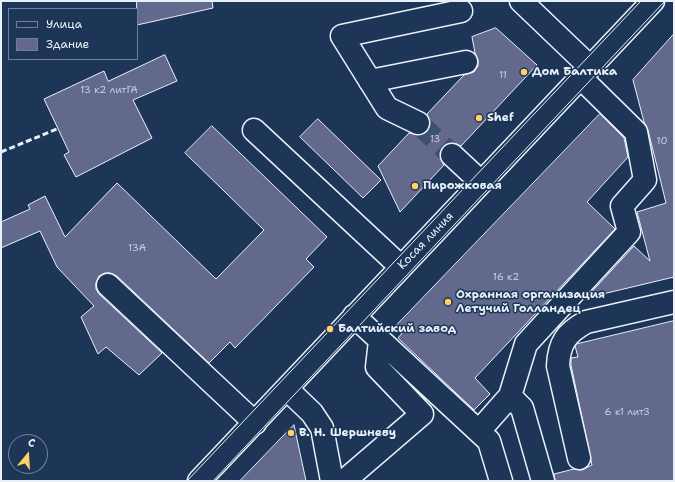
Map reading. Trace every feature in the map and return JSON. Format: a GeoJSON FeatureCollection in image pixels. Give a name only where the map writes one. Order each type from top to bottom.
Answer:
{"type":"FeatureCollection","features":[{"type":"Feature","properties":{"kind":"street"},"geometry":{"type":"LineString","coordinates":[[479,431],[510,396],[526,344],[629,232],[622,206],[645,180],[636,132],[585,72],[521,1]]}},
{"type":"Feature","properties":{"kind":"street","name":"Косая линия"},"geometry":{"type":"LineString","coordinates":[[199,481],[653,1]]}},
{"type":"Feature","properties":{"kind":"street"},"geometry":{"type":"LineString","coordinates":[[418,123],[387,108],[342,36],[461,11]]}},
{"type":"Feature","properties":{"kind":"street"},"geometry":{"type":"LineString","coordinates":[[370,81],[466,62]]}},
{"type":"Feature","properties":{"kind":"street"},"geometry":{"type":"LineString","coordinates":[[254,130],[401,267]]}},
{"type":"Feature","properties":{"kind":"street"},"geometry":{"type":"LineString","coordinates":[[452,155],[481,182]]}},
{"type":"Feature","properties":{"kind":"street"},"geometry":{"type":"LineString","coordinates":[[108,285],[255,423]]}},
{"type":"Feature","properties":{"kind":"street"},"geometry":{"type":"LineString","coordinates":[[579,458],[558,366],[559,352],[564,339],[574,329],[586,322],[674,302]]}},
{"type":"Feature","properties":{"kind":"street"},"geometry":{"type":"LineString","coordinates":[[354,316],[489,441],[501,481]]}},
{"type":"Feature","properties":{"kind":"street"},"geometry":{"type":"LineString","coordinates":[[344,481],[422,414],[376,367],[380,341]]}},
{"type":"Feature","properties":{"kind":"street"},"geometry":{"type":"LineString","coordinates":[[287,389],[312,413],[322,428],[332,481]]}},
{"type":"Feature","properties":{"kind":"street"},"geometry":{"type":"LineString","coordinates":[[510,396],[522,408],[543,481]]}},
{"type":"Feature","properties":{"kind":"building"},"geometry":{"type":"Polygon","coordinates":[[[137,1],[212,1],[213,8],[138,25],[137,1]]]}},
{"type":"Feature","properties":{"kind":"building"},"geometry":{"type":"Polygon","coordinates":[[[496,28],[537,65],[461,146],[454,143],[449,143],[443,146],[440,152],[440,158],[444,165],[400,212],[378,166],[409,133],[419,135],[425,134],[429,129],[430,122],[427,114],[464,75],[474,72],[478,66],[478,60],[472,37],[496,28]]]}},
{"type":"Feature","properties":{"kind":"building"},"geometry":{"type":"Polygon","coordinates":[[[674,34],[674,277],[586,298],[634,246],[650,261],[637,212],[666,203],[648,130],[644,122],[633,80],[674,34]]]}},
{"type":"Feature","properties":{"kind":"building"},"geometry":{"type":"Polygon","coordinates":[[[165,55],[177,81],[133,100],[152,138],[76,177],[64,155],[69,152],[44,99],[104,71],[108,81],[165,55]]]}},
{"type":"Feature","properties":{"kind":"building"},"geometry":{"type":"Polygon","coordinates":[[[600,114],[624,138],[628,157],[587,202],[615,229],[475,378],[490,394],[474,410],[398,338],[403,332],[396,326],[600,114]]]}},
{"type":"Feature","properties":{"kind":"building"},"geometry":{"type":"Polygon","coordinates":[[[318,119],[381,180],[363,198],[300,137],[318,119]]]}},
{"type":"Feature","properties":{"kind":"building"},"geometry":{"type":"Polygon","coordinates":[[[212,126],[327,237],[306,259],[314,267],[235,348],[230,342],[209,363],[117,276],[110,273],[105,273],[99,276],[96,283],[96,289],[99,294],[162,353],[139,375],[106,347],[98,354],[81,317],[94,306],[57,267],[40,231],[1,248],[1,222],[30,209],[28,205],[45,196],[65,237],[117,183],[216,279],[264,230],[185,153],[212,126]]]}},
{"type":"Feature","properties":{"kind":"building"},"geometry":{"type":"Polygon","coordinates":[[[674,321],[674,481],[555,481],[554,474],[574,469],[582,470],[592,465],[571,365],[571,358],[578,357],[575,346],[577,344],[674,321]]]}},
{"type":"Feature","properties":{"kind":"building"},"geometry":{"type":"Polygon","coordinates":[[[294,425],[306,481],[240,481],[294,425]]]}},
{"type":"Feature","properties":{"kind":"tunnel"},"geometry":{"type":"LineString","coordinates":[[418,123],[452,155]]}},
{"type":"Feature","properties":{"kind":"tram line"},"geometry":{"type":"LineString","coordinates":[[187,481],[641,1]]}},
{"type":"Feature","properties":{"kind":"tram line"},"geometry":{"type":"LineString","coordinates":[[213,481],[665,1]]}},
{"type":"Feature","properties":{"kind":"railway"},"geometry":{"type":"LineString","coordinates":[[1,152],[57,129]]}},
{"type":"Feature","properties":{"kind":"place","name":"Дом Балтика"},"geometry":{"type":"Point","coordinates":[524,72]}},
{"type":"Feature","properties":{"kind":"place","name":"Shef"},"geometry":{"type":"Point","coordinates":[479,118]}},
{"type":"Feature","properties":{"kind":"place","name":"Пирожковая"},"geometry":{"type":"Point","coordinates":[415,186]}},
{"type":"Feature","properties":{"kind":"place","name":"Охранная организация Летучий Голландец"},"geometry":{"type":"Point","coordinates":[448,302]}},
{"type":"Feature","properties":{"kind":"place","name":"Балтийский завод"},"geometry":{"type":"Point","coordinates":[330,329]}},
{"type":"Feature","properties":{"kind":"place","name":"В. Н. Шершневу"},"geometry":{"type":"Point","coordinates":[291,433]}}]}
